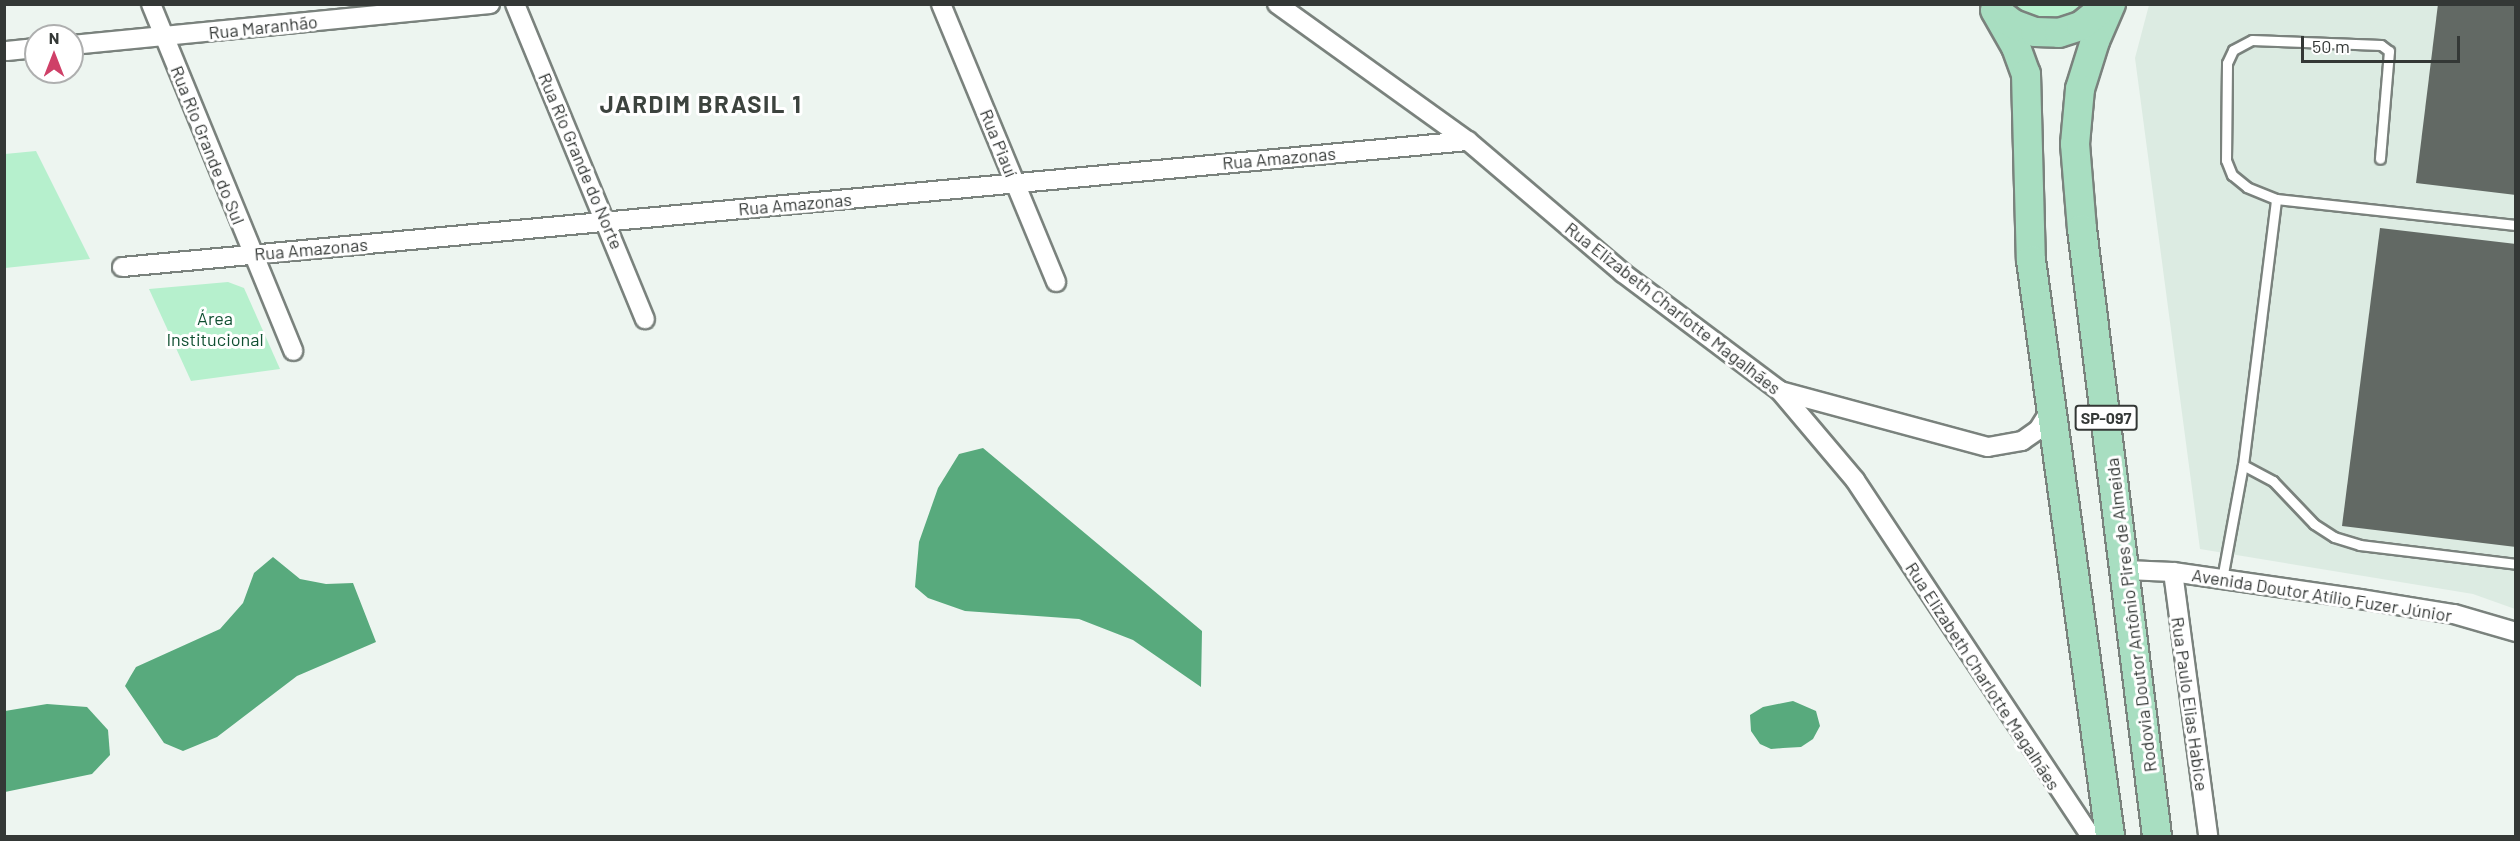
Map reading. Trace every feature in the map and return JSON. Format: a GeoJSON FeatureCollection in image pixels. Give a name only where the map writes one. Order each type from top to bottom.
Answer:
{"type":"FeatureCollection","features":[{"type":"Feature","properties":{"kind":"main road"},"geometry":{"type":"LineString","coordinates":[[1993,7],[2013,24],[2035,32],[2059,33],[2081,26],[2110,4]]}},
{"type":"Feature","properties":{"kind":"main road","name":"Rodovia Doutor Antônio Pires de Almeida"},"geometry":{"type":"LineString","coordinates":[[2110,4],[2080,88],[2074,144],[2082,229],[2126,570],[2157,837]]}},
{"type":"Feature","properties":{"kind":"main road","name":"SP-097"},"geometry":{"type":"LineString","coordinates":[[1993,7],[2016,47],[2026,74],[2031,260],[2053,406],[2110,837]]}},
{"type":"Feature","properties":{"kind":"street","name":"Rua Rio Grande do Sul"},"geometry":{"type":"LineString","coordinates":[[151,4],[293,351]]}},
{"type":"Feature","properties":{"kind":"street","name":"Rua Maranhão"},"geometry":{"type":"LineString","coordinates":[[84,44],[490,4]]}},
{"type":"Feature","properties":{"kind":"street","name":"Rua Rio Grande do Norte"},"geometry":{"type":"LineString","coordinates":[[515,4],[607,221],[645,319]]}},
{"type":"Feature","properties":{"kind":"street","name":"Rua Piauí"},"geometry":{"type":"LineString","coordinates":[[941,4],[1056,282]]}},
{"type":"Feature","properties":{"kind":"street","name":"Rua Elizabeth Charlotte Magalhães"},"geometry":{"type":"LineString","coordinates":[[1277,4],[1468,141],[1623,273],[1779,390],[1855,480],[2091,837]]}},
{"type":"Feature","properties":{"kind":"street"},"geometry":{"type":"LineString","coordinates":[[6,51],[24,49]]}},
{"type":"Feature","properties":{"kind":"street","name":"Rua Amazonas"},"geometry":{"type":"LineString","coordinates":[[122,267],[1468,141]]}},
{"type":"Feature","properties":{"kind":"street"},"geometry":{"type":"LineString","coordinates":[[1779,390],[1988,447],[2022,441],[2038,430],[2053,406]]}},
{"type":"Feature","properties":{"kind":"street","name":"Avenida Doutor Atílio Fuzer Júnior"},"geometry":{"type":"LineString","coordinates":[[2126,570],[2173,572],[2454,614],[2516,632]]}},
{"type":"Feature","properties":{"kind":"street","name":"Rua Paulo Elias Habice"},"geometry":{"type":"LineString","coordinates":[[2173,572],[2208,837]]}},
{"type":"Feature","properties":{"kind":"lane"},"geometry":{"type":"LineString","coordinates":[[2380,159],[2389,51],[2381,45],[2252,40],[2233,50],[2227,63],[2226,160],[2232,175],[2247,186],[2276,199],[2516,225]]}},
{"type":"Feature","properties":{"kind":"lane"},"geometry":{"type":"LineString","coordinates":[[2222,579],[2243,465],[2276,199]]}},
{"type":"Feature","properties":{"kind":"lane"},"geometry":{"type":"LineString","coordinates":[[2243,465],[2273,481],[2314,524],[2334,537],[2360,545],[2516,564]]}},
{"type":"Feature","properties":{"kind":"shaded area"},"geometry":{"type":"Polygon","coordinates":[[[2149,5],[2515,5],[2515,609],[2473,594],[2200,549],[2135,58],[2149,5]]]}},
{"type":"Feature","properties":{"kind":"shaded area"},"geometry":{"type":"Polygon","coordinates":[[[983,448],[1202,631],[1201,687],[1133,640],[1079,619],[965,611],[928,598],[915,587],[919,542],[938,488],[959,454],[983,448]]]}},
{"type":"Feature","properties":{"kind":"shaded area"},"geometry":{"type":"Polygon","coordinates":[[[273,557],[300,579],[326,584],[353,583],[376,642],[297,676],[217,737],[183,751],[164,743],[125,686],[130,677],[136,667],[220,629],[243,603],[254,573],[273,557]]]}},
{"type":"Feature","properties":{"kind":"shaded area"},"geometry":{"type":"Polygon","coordinates":[[[1793,701],[1816,711],[1820,726],[1813,739],[1801,747],[1771,749],[1760,744],[1751,731],[1750,715],[1763,707],[1793,701]]]}},
{"type":"Feature","properties":{"kind":"shaded area"},"geometry":{"type":"Polygon","coordinates":[[[47,704],[87,707],[108,730],[110,755],[92,774],[5,792],[5,711],[47,704]]]}},
{"type":"Feature","properties":{"kind":"green space"},"geometry":{"type":"Polygon","coordinates":[[[2011,5],[2089,5],[2057,19],[2036,18],[2011,5]]]}},
{"type":"Feature","properties":{"kind":"green space"},"geometry":{"type":"Polygon","coordinates":[[[36,151],[90,259],[5,268],[5,154],[36,151]]]}},
{"type":"Feature","properties":{"kind":"green space","name":"Área Institucional"},"geometry":{"type":"Polygon","coordinates":[[[228,282],[244,288],[280,369],[191,381],[149,289],[228,282]]]}},
{"type":"Feature","properties":{"kind":"building"},"geometry":{"type":"Polygon","coordinates":[[[2438,4],[2516,4],[2516,195],[2416,183],[2438,4]]]}},
{"type":"Feature","properties":{"kind":"building"},"geometry":{"type":"Polygon","coordinates":[[[2380,228],[2516,244],[2516,547],[2342,526],[2380,228]]]}},
{"type":"Feature","properties":{"kind":"district","name":"JARDIM BRASIL 1"},"geometry":{"type":"Point","coordinates":[701,104]}}]}
